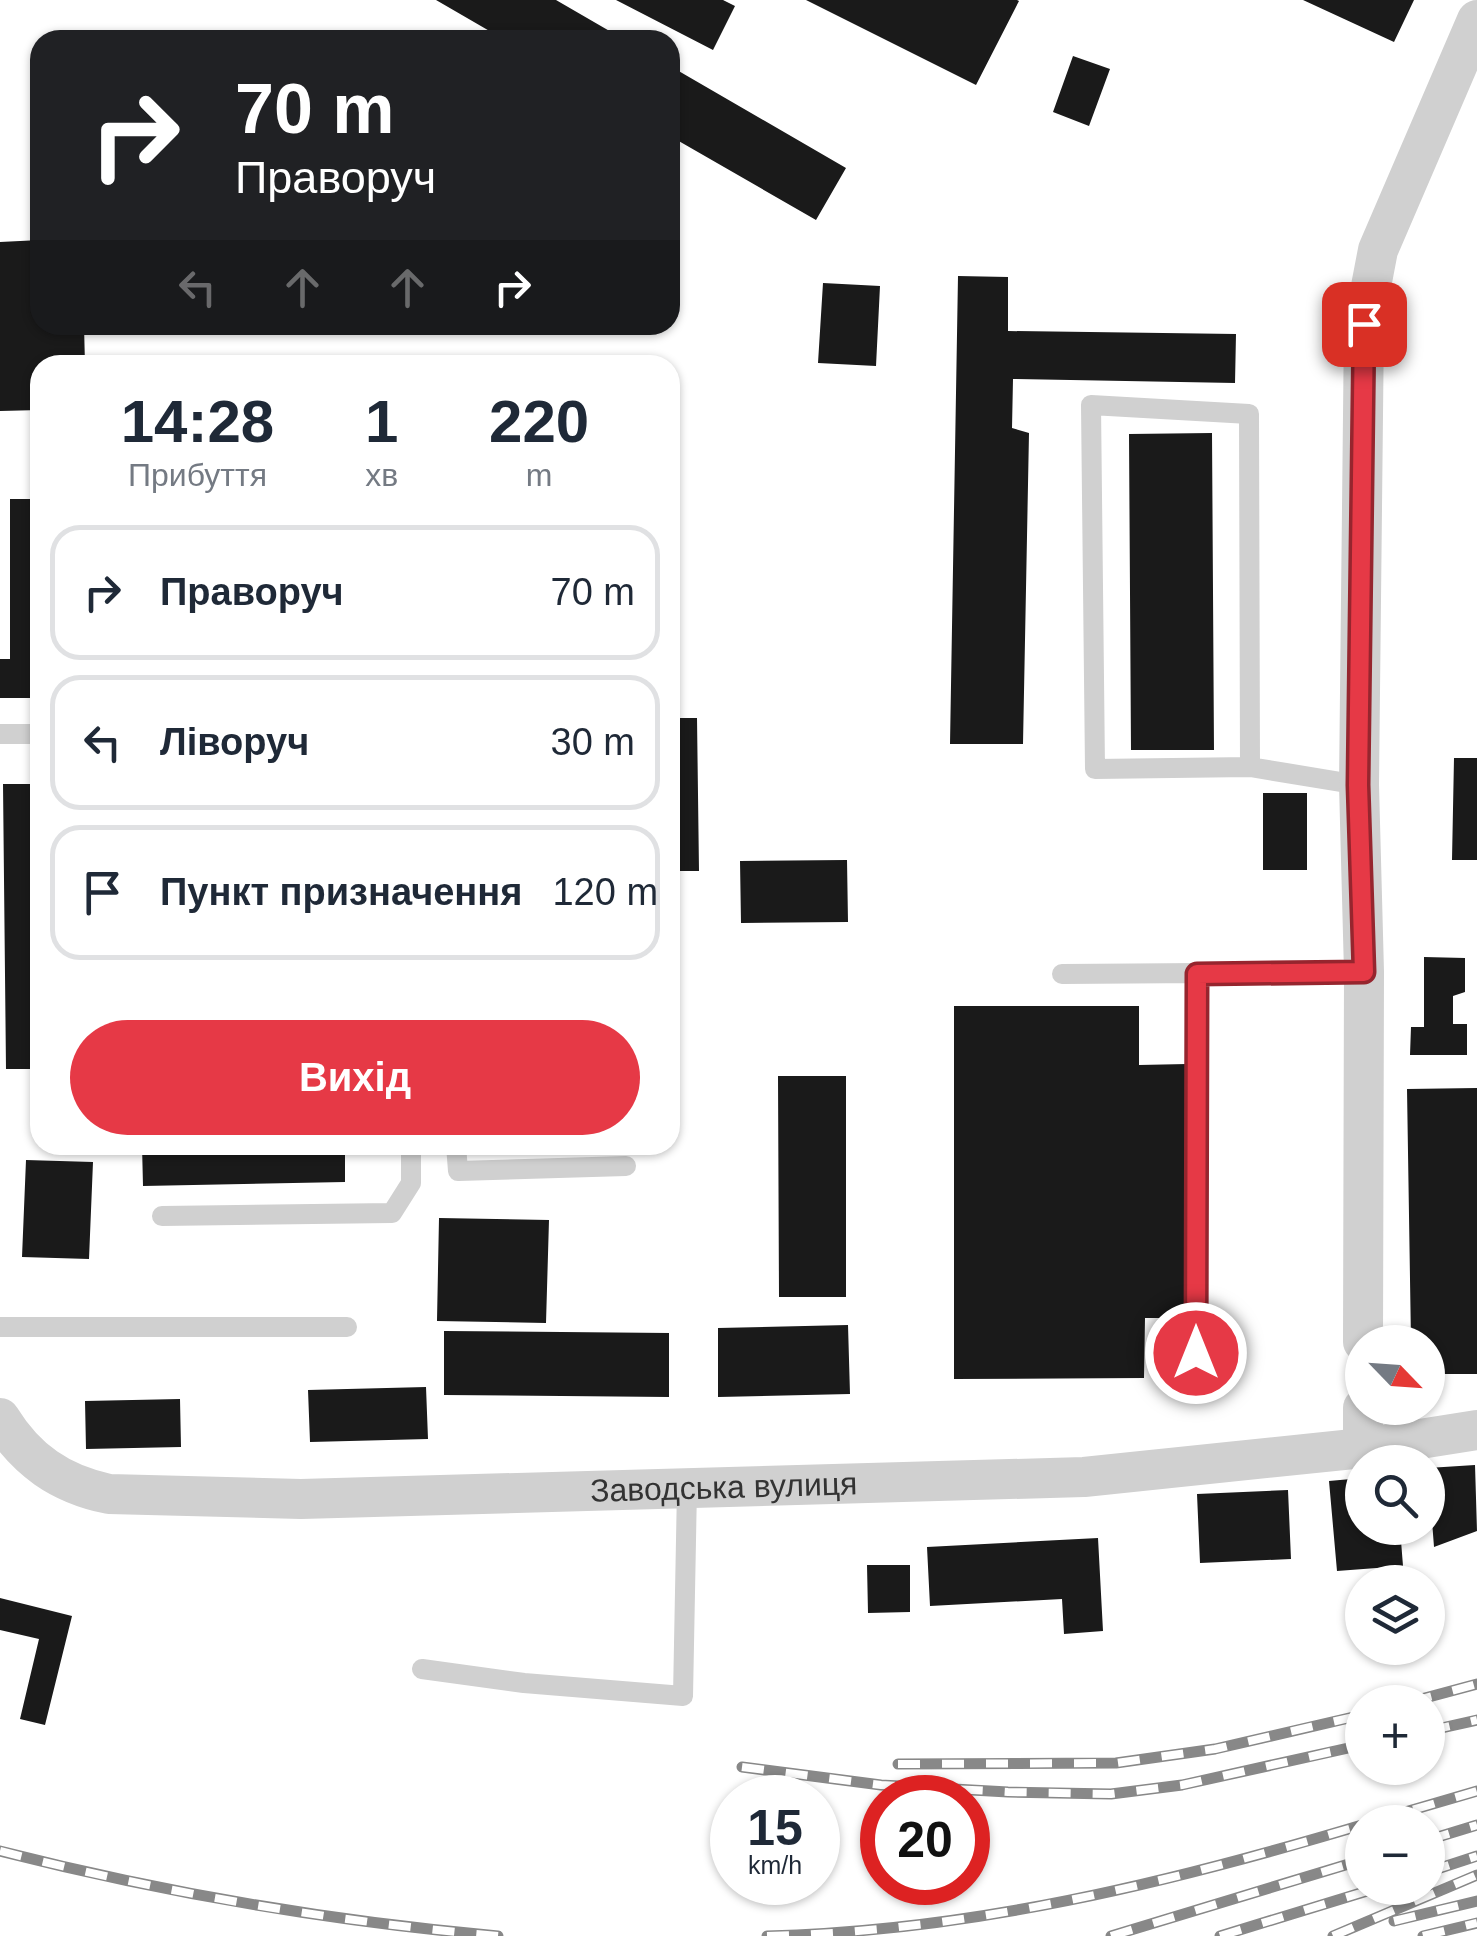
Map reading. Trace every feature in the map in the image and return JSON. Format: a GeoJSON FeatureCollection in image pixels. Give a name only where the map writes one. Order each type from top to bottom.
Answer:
{"type":"FeatureCollection","features":[{"type":"Feature","properties":{"kind":"street"},"geometry":{"type":"LineString","coordinates":[[1363,1325],[1364,972],[1358,785],[1364,324],[1378,250],[1477,20]]}},
{"type":"Feature","properties":{"kind":"street","name":"Заводська вулиця"},"geometry":{"type":"LineString","coordinates":[[0,1418],[44,1469],[87,1490],[301,1500],[1084,1477],[1345,1450]]}},
{"type":"Feature","properties":{"kind":"street","name":"Заводська вулиця"},"geometry":{"type":"LineString","coordinates":[[1382,1445],[1477,1430]]}},
{"type":"Feature","properties":{"kind":"lane"},"geometry":{"type":"LineString","coordinates":[[1250,767],[1249,414],[1091,405],[1095,769],[1250,767],[1358,785]]}},
{"type":"Feature","properties":{"kind":"lane"},"geometry":{"type":"LineString","coordinates":[[0,734],[30,734]]}},
{"type":"Feature","properties":{"kind":"lane"},"geometry":{"type":"LineString","coordinates":[[1062,974],[1364,972]]}},
{"type":"Feature","properties":{"kind":"lane"},"geometry":{"type":"LineString","coordinates":[[1196,1353],[1197,974]]}},
{"type":"Feature","properties":{"kind":"lane"},"geometry":{"type":"LineString","coordinates":[[162,1216],[392,1213],[411,1183],[411,1155]]}},
{"type":"Feature","properties":{"kind":"lane"},"geometry":{"type":"LineString","coordinates":[[457,1155],[458,1171],[626,1166]]}},
{"type":"Feature","properties":{"kind":"lane"},"geometry":{"type":"LineString","coordinates":[[0,1327],[347,1328]]}},
{"type":"Feature","properties":{"kind":"lane"},"geometry":{"type":"LineString","coordinates":[[422,1669],[524,1683],[683,1696],[688,1488]]}},
{"type":"Feature","properties":{"kind":"building"},"geometry":{"type":"Polygon","coordinates":[[[436,0],[556,0],[608,30],[488,30],[436,0]]]}},
{"type":"Feature","properties":{"kind":"building"},"geometry":{"type":"Polygon","coordinates":[[[616,0],[723,0],[735,6],[713,50],[616,0]]]}},
{"type":"Feature","properties":{"kind":"building"},"geometry":{"type":"Polygon","coordinates":[[[806,0],[1017,0],[1019,1],[976,85],[806,0]]]}},
{"type":"Feature","properties":{"kind":"building"},"geometry":{"type":"Polygon","coordinates":[[[1303,0],[1414,0],[1394,42],[1303,0]]]}},
{"type":"Feature","properties":{"kind":"building"},"geometry":{"type":"Polygon","coordinates":[[[1073,56],[1110,69],[1089,126],[1053,112],[1073,56]]]}},
{"type":"Feature","properties":{"kind":"building"},"geometry":{"type":"Polygon","coordinates":[[[680,72],[846,168],[816,220],[680,142],[680,72]]]}},
{"type":"Feature","properties":{"kind":"building"},"geometry":{"type":"Polygon","coordinates":[[[30,240],[30,335],[84,335],[85,355],[30,355],[30,410],[0,411],[0,242],[30,240]]]}},
{"type":"Feature","properties":{"kind":"building"},"geometry":{"type":"Polygon","coordinates":[[[958,276],[1008,277],[1008,331],[1236,334],[1235,383],[1013,379],[1012,428],[1029,433],[1023,744],[950,744],[958,276]]]}},
{"type":"Feature","properties":{"kind":"building"},"geometry":{"type":"Polygon","coordinates":[[[823,283],[880,286],[876,366],[818,363],[823,283]]]}},
{"type":"Feature","properties":{"kind":"building"},"geometry":{"type":"Polygon","coordinates":[[[1212,433],[1214,750],[1131,750],[1129,434],[1212,433]]]}},
{"type":"Feature","properties":{"kind":"building"},"geometry":{"type":"Polygon","coordinates":[[[10,499],[30,499],[30,698],[0,698],[0,659],[10,659],[10,499]]]}},
{"type":"Feature","properties":{"kind":"building"},"geometry":{"type":"Polygon","coordinates":[[[680,718],[697,718],[699,871],[680,871],[680,718]]]}},
{"type":"Feature","properties":{"kind":"building"},"geometry":{"type":"Polygon","coordinates":[[[1454,758],[1477,758],[1477,860],[1452,860],[1454,758]]]}},
{"type":"Feature","properties":{"kind":"building"},"geometry":{"type":"Polygon","coordinates":[[[3,784],[30,784],[30,1069],[6,1069],[3,784]]]}},
{"type":"Feature","properties":{"kind":"building"},"geometry":{"type":"Polygon","coordinates":[[[1263,793],[1307,793],[1307,870],[1263,870],[1263,793]]]}},
{"type":"Feature","properties":{"kind":"building"},"geometry":{"type":"Polygon","coordinates":[[[847,860],[848,922],[741,923],[740,861],[847,860]]]}},
{"type":"Feature","properties":{"kind":"building"},"geometry":{"type":"Polygon","coordinates":[[[1424,957],[1465,958],[1465,992],[1453,996],[1453,1024],[1467,1024],[1467,1055],[1410,1055],[1411,1027],[1424,1027],[1424,957]]]}},
{"type":"Feature","properties":{"kind":"building"},"geometry":{"type":"Polygon","coordinates":[[[954,1006],[1139,1006],[1139,1065],[1187,1064],[1187,1318],[1145,1318],[1144,1378],[954,1379],[954,1006]]]}},
{"type":"Feature","properties":{"kind":"building"},"geometry":{"type":"Polygon","coordinates":[[[778,1076],[846,1076],[846,1297],[779,1297],[778,1076]]]}},
{"type":"Feature","properties":{"kind":"building"},"geometry":{"type":"Polygon","coordinates":[[[1477,1088],[1477,1374],[1445,1374],[1445,1325],[1411,1325],[1407,1089],[1477,1088]]]}},
{"type":"Feature","properties":{"kind":"building"},"geometry":{"type":"Polygon","coordinates":[[[142,1155],[345,1155],[345,1182],[143,1186],[142,1155]]]}},
{"type":"Feature","properties":{"kind":"building"},"geometry":{"type":"Polygon","coordinates":[[[26,1160],[93,1162],[89,1259],[22,1257],[26,1160]]]}},
{"type":"Feature","properties":{"kind":"building"},"geometry":{"type":"Polygon","coordinates":[[[439,1218],[549,1220],[546,1323],[437,1321],[439,1218]]]}},
{"type":"Feature","properties":{"kind":"building"},"geometry":{"type":"Polygon","coordinates":[[[848,1325],[850,1394],[718,1397],[718,1328],[848,1325]]]}},
{"type":"Feature","properties":{"kind":"building"},"geometry":{"type":"Polygon","coordinates":[[[444,1331],[669,1333],[669,1397],[444,1395],[444,1331]]]}},
{"type":"Feature","properties":{"kind":"building"},"geometry":{"type":"Polygon","coordinates":[[[426,1387],[428,1439],[310,1442],[308,1390],[426,1387]]]}},
{"type":"Feature","properties":{"kind":"building"},"geometry":{"type":"Polygon","coordinates":[[[180,1399],[181,1447],[86,1449],[85,1401],[180,1399]]]}},
{"type":"Feature","properties":{"kind":"building"},"geometry":{"type":"Polygon","coordinates":[[[1475,1465],[1477,1531],[1445,1543],[1445,1467],[1475,1465]]]}},
{"type":"Feature","properties":{"kind":"building"},"geometry":{"type":"Polygon","coordinates":[[[1345,1480],[1345,1545],[1401,1545],[1403,1565],[1345,1565],[1345,1570],[1337,1571],[1329,1481],[1345,1480]]]}},
{"type":"Feature","properties":{"kind":"building"},"geometry":{"type":"Polygon","coordinates":[[[1288,1490],[1291,1559],[1200,1563],[1197,1494],[1288,1490]]]}},
{"type":"Feature","properties":{"kind":"building"},"geometry":{"type":"Polygon","coordinates":[[[1098,1538],[1103,1631],[1064,1634],[1062,1599],[930,1606],[927,1547],[1098,1538]]]}},
{"type":"Feature","properties":{"kind":"building"},"geometry":{"type":"Polygon","coordinates":[[[867,1565],[910,1565],[910,1612],[868,1613],[867,1565]]]}},
{"type":"Feature","properties":{"kind":"building"},"geometry":{"type":"Polygon","coordinates":[[[0,1598],[72,1616],[45,1725],[20,1719],[39,1639],[0,1630],[0,1598]]]}},
{"type":"Feature","properties":{"kind":"railway"},"geometry":{"type":"LineString","coordinates":[[1445,1693],[1477,1684]]}},
{"type":"Feature","properties":{"kind":"railway"},"geometry":{"type":"LineString","coordinates":[[898,1764],[1116,1763],[1215,1749],[1345,1719]]}},
{"type":"Feature","properties":{"kind":"railway"},"geometry":{"type":"LineString","coordinates":[[1445,1727],[1477,1720]]}},
{"type":"Feature","properties":{"kind":"railway"},"geometry":{"type":"LineString","coordinates":[[742,1767],[881,1785],[1111,1794],[1182,1785],[1345,1749]]}},
{"type":"Feature","properties":{"kind":"railway"},"geometry":{"type":"LineString","coordinates":[[1429,1805],[1477,1791]]}},
{"type":"Feature","properties":{"kind":"railway"},"geometry":{"type":"LineString","coordinates":[[1445,1835],[1477,1825]]}},
{"type":"Feature","properties":{"kind":"railway"},"geometry":{"type":"LineString","coordinates":[[767,1936],[919,1925],[994,1914],[1142,1884],[1345,1830]]}},
{"type":"Feature","properties":{"kind":"railway"},"geometry":{"type":"LineString","coordinates":[[0,1851],[248,1904],[498,1936]]}},
{"type":"Feature","properties":{"kind":"railway"},"geometry":{"type":"LineString","coordinates":[[1445,1866],[1477,1856]]}},
{"type":"Feature","properties":{"kind":"railway"},"geometry":{"type":"LineString","coordinates":[[1111,1936],[1345,1865]]}},
{"type":"Feature","properties":{"kind":"railway"},"geometry":{"type":"LineString","coordinates":[[1333,1936],[1477,1875]]}},
{"type":"Feature","properties":{"kind":"railway"},"geometry":{"type":"LineString","coordinates":[[1220,1936],[1345,1898]]}},
{"type":"Feature","properties":{"kind":"railway"},"geometry":{"type":"LineString","coordinates":[[1394,1921],[1477,1901]]}},
{"type":"Feature","properties":{"kind":"railway"},"geometry":{"type":"LineString","coordinates":[[1423,1936],[1477,1923]]}},
{"type":"Feature","properties":{"kind":"route"},"geometry":{"type":"LineString","coordinates":[[1196,1353],[1197,974],[1364,972],[1358,785],[1364,324]]}}]}
